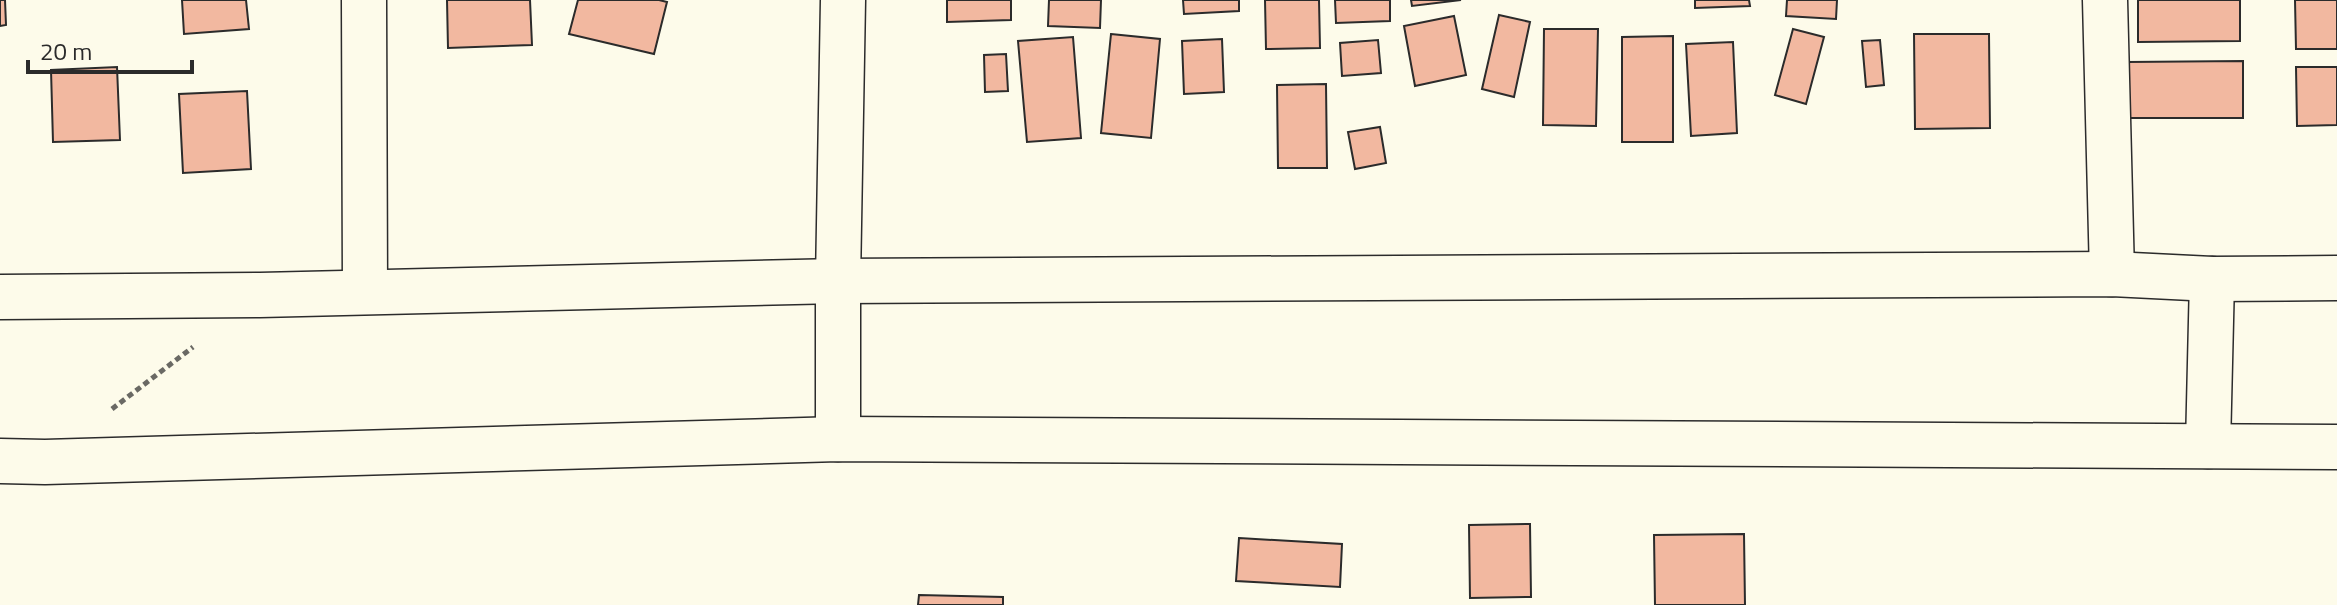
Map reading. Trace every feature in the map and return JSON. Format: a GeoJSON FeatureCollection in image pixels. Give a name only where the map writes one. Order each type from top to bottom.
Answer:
{"type":"FeatureCollection","features":[{"type":"Feature","properties":{"kind":"street"},"geometry":{"type":"LineString","coordinates":[[364,0],[365,291]]}},
{"type":"Feature","properties":{"kind":"street"},"geometry":{"type":"LineString","coordinates":[[838,439],[843,0]]}},
{"type":"Feature","properties":{"kind":"street"},"geometry":{"type":"LineString","coordinates":[[2105,0],[2112,274]]}},
{"type":"Feature","properties":{"kind":"street"},"geometry":{"type":"LineString","coordinates":[[0,297],[838,281],[2112,274],[2212,279],[2337,278]]}},
{"type":"Feature","properties":{"kind":"street"},"geometry":{"type":"LineString","coordinates":[[2208,446],[2212,279]]}},
{"type":"Feature","properties":{"kind":"street"},"geometry":{"type":"LineString","coordinates":[[0,461],[838,439],[2337,447]]}},
{"type":"Feature","properties":{"kind":"path"},"geometry":{"type":"LineString","coordinates":[[105,415],[200,341]]}},
{"type":"Feature","properties":{"kind":"building"},"geometry":{"type":"Polygon","coordinates":[[[0,0],[5,0],[6,25],[0,26],[0,0]]]}},
{"type":"Feature","properties":{"kind":"building"},"geometry":{"type":"Polygon","coordinates":[[[182,0],[246,0],[249,29],[184,34],[182,0]]]}},
{"type":"Feature","properties":{"kind":"building"},"geometry":{"type":"Polygon","coordinates":[[[447,0],[530,0],[532,45],[448,48],[447,0]]]}},
{"type":"Feature","properties":{"kind":"building"},"geometry":{"type":"Polygon","coordinates":[[[578,0],[667,2],[654,54],[569,34],[578,0]]]}},
{"type":"Feature","properties":{"kind":"building"},"geometry":{"type":"Polygon","coordinates":[[[947,0],[1011,0],[1011,20],[947,22],[947,0]]]}},
{"type":"Feature","properties":{"kind":"building"},"geometry":{"type":"Polygon","coordinates":[[[1049,0],[1101,0],[1100,28],[1048,26],[1049,0]]]}},
{"type":"Feature","properties":{"kind":"building"},"geometry":{"type":"Polygon","coordinates":[[[1183,0],[1239,0],[1239,11],[1184,14],[1183,0]]]}},
{"type":"Feature","properties":{"kind":"building"},"geometry":{"type":"Polygon","coordinates":[[[1265,0],[1319,0],[1320,48],[1266,49],[1265,0]]]}},
{"type":"Feature","properties":{"kind":"building"},"geometry":{"type":"Polygon","coordinates":[[[1335,0],[1390,0],[1390,21],[1336,23],[1335,0]]]}},
{"type":"Feature","properties":{"kind":"building"},"geometry":{"type":"Polygon","coordinates":[[[1411,0],[1461,0],[1412,6],[1411,0]]]}},
{"type":"Feature","properties":{"kind":"building"},"geometry":{"type":"Polygon","coordinates":[[[1695,0],[1749,0],[1750,6],[1695,8],[1695,0]]]}},
{"type":"Feature","properties":{"kind":"building"},"geometry":{"type":"Polygon","coordinates":[[[1787,0],[1837,0],[1836,19],[1786,16],[1787,0]]]}},
{"type":"Feature","properties":{"kind":"building"},"geometry":{"type":"Polygon","coordinates":[[[2138,0],[2240,0],[2240,41],[2138,42],[2138,0]]]}},
{"type":"Feature","properties":{"kind":"building"},"geometry":{"type":"Polygon","coordinates":[[[2295,0],[2337,0],[2337,49],[2296,49],[2295,0]]]}},
{"type":"Feature","properties":{"kind":"building"},"geometry":{"type":"Polygon","coordinates":[[[1499,15],[1530,22],[1514,97],[1482,89],[1499,15]]]}},
{"type":"Feature","properties":{"kind":"building"},"geometry":{"type":"Polygon","coordinates":[[[1454,16],[1466,75],[1415,86],[1404,26],[1454,16]]]}},
{"type":"Feature","properties":{"kind":"building"},"geometry":{"type":"Polygon","coordinates":[[[1544,29],[1598,29],[1596,126],[1543,125],[1544,29]]]}},
{"type":"Feature","properties":{"kind":"building"},"geometry":{"type":"Polygon","coordinates":[[[1793,29],[1824,37],[1806,104],[1775,95],[1793,29]]]}},
{"type":"Feature","properties":{"kind":"building"},"geometry":{"type":"Polygon","coordinates":[[[1111,34],[1160,39],[1151,138],[1101,133],[1111,34]]]}},
{"type":"Feature","properties":{"kind":"building"},"geometry":{"type":"Polygon","coordinates":[[[1914,34],[1989,34],[1990,128],[1915,129],[1914,34]]]}},
{"type":"Feature","properties":{"kind":"building"},"geometry":{"type":"Polygon","coordinates":[[[1673,36],[1673,142],[1622,142],[1622,37],[1673,36]]]}},
{"type":"Feature","properties":{"kind":"building"},"geometry":{"type":"Polygon","coordinates":[[[1073,37],[1081,138],[1027,142],[1018,41],[1073,37]]]}},
{"type":"Feature","properties":{"kind":"building"},"geometry":{"type":"Polygon","coordinates":[[[1222,39],[1224,92],[1184,94],[1182,41],[1222,39]]]}},
{"type":"Feature","properties":{"kind":"building"},"geometry":{"type":"Polygon","coordinates":[[[1378,40],[1381,73],[1342,76],[1340,43],[1378,40]]]}},
{"type":"Feature","properties":{"kind":"building"},"geometry":{"type":"Polygon","coordinates":[[[1880,40],[1884,85],[1866,87],[1862,41],[1880,40]]]}},
{"type":"Feature","properties":{"kind":"building"},"geometry":{"type":"Polygon","coordinates":[[[1733,42],[1737,133],[1691,136],[1686,44],[1733,42]]]}},
{"type":"Feature","properties":{"kind":"building"},"geometry":{"type":"Polygon","coordinates":[[[1006,54],[1008,91],[985,92],[984,55],[1006,54]]]}},
{"type":"Feature","properties":{"kind":"building"},"geometry":{"type":"Polygon","coordinates":[[[2243,61],[2243,118],[2127,118],[2127,62],[2243,61]]]}},
{"type":"Feature","properties":{"kind":"building"},"geometry":{"type":"Polygon","coordinates":[[[117,67],[120,140],[53,142],[51,70],[117,67]]]}},
{"type":"Feature","properties":{"kind":"building"},"geometry":{"type":"Polygon","coordinates":[[[2296,67],[2337,67],[2337,125],[2297,126],[2296,67]]]}},
{"type":"Feature","properties":{"kind":"building"},"geometry":{"type":"Polygon","coordinates":[[[1326,84],[1327,168],[1278,168],[1277,85],[1326,84]]]}},
{"type":"Feature","properties":{"kind":"building"},"geometry":{"type":"Polygon","coordinates":[[[247,91],[251,169],[183,173],[179,94],[247,91]]]}},
{"type":"Feature","properties":{"kind":"building"},"geometry":{"type":"Polygon","coordinates":[[[1380,127],[1386,163],[1355,169],[1348,132],[1380,127]]]}},
{"type":"Feature","properties":{"kind":"building"},"geometry":{"type":"Polygon","coordinates":[[[1530,524],[1531,597],[1470,598],[1469,525],[1530,524]]]}},
{"type":"Feature","properties":{"kind":"building"},"geometry":{"type":"Polygon","coordinates":[[[1744,534],[1745,605],[1655,605],[1654,535],[1744,534]]]}},
{"type":"Feature","properties":{"kind":"building"},"geometry":{"type":"Polygon","coordinates":[[[1239,538],[1342,544],[1340,587],[1236,581],[1239,538]]]}},
{"type":"Feature","properties":{"kind":"building"},"geometry":{"type":"Polygon","coordinates":[[[919,595],[1003,597],[1003,605],[918,605],[919,595]]]}}]}
